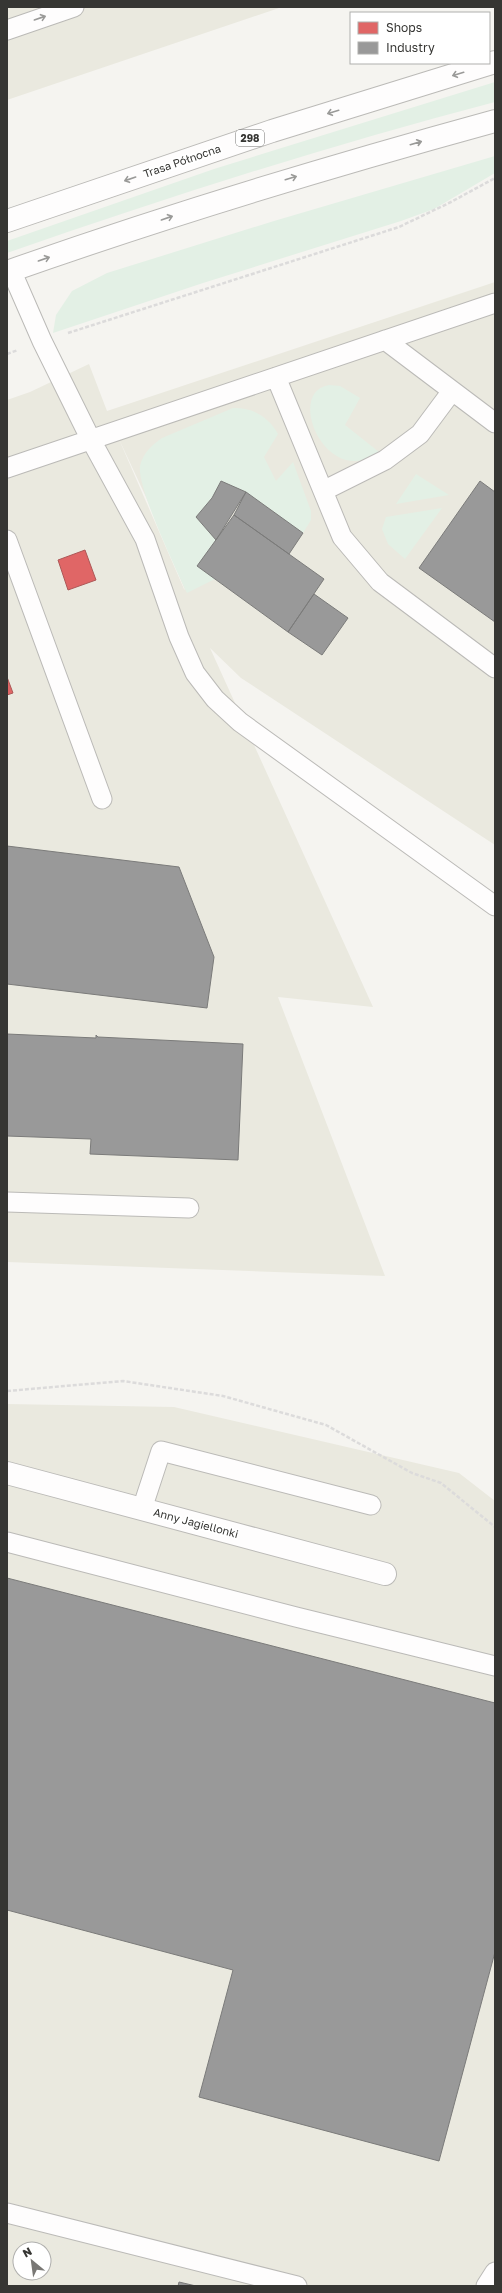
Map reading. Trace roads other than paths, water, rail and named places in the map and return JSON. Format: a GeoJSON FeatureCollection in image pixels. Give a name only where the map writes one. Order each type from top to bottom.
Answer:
{"type":"FeatureCollection","features":[{"type":"Feature","properties":{"kind":"main road","name":"Trasa Północna"},"geometry":{"type":"LineString","coordinates":[[7,221],[272,131],[489,64]]}},
{"type":"Feature","properties":{"kind":"main road"},"geometry":{"type":"LineString","coordinates":[[9,271],[218,201],[332,166],[495,121]]}},
{"type":"Feature","properties":{"kind":"main road","name":"Anny Jagiellonki"},"geometry":{"type":"LineString","coordinates":[[7,1473],[385,1574]]}},
{"type":"Feature","properties":{"kind":"lane"},"geometry":{"type":"LineString","coordinates":[[7,30],[74,7]]}},
{"type":"Feature","properties":{"kind":"lane"},"geometry":{"type":"LineString","coordinates":[[9,271],[91,440],[145,539],[179,637],[195,673],[215,699],[240,722],[495,906]]}},
{"type":"Feature","properties":{"kind":"lane"},"geometry":{"type":"LineString","coordinates":[[7,468],[495,303]]}},
{"type":"Feature","properties":{"kind":"lane"},"geometry":{"type":"LineString","coordinates":[[385,340],[495,423]]}},
{"type":"Feature","properties":{"kind":"lane"},"geometry":{"type":"LineString","coordinates":[[276,377],[342,537],[380,582],[495,668]]}},
{"type":"Feature","properties":{"kind":"lane"},"geometry":{"type":"LineString","coordinates":[[323,491],[385,460],[420,434],[452,391]]}},
{"type":"Feature","properties":{"kind":"lane"},"geometry":{"type":"LineString","coordinates":[[7,540],[102,798]]}},
{"type":"Feature","properties":{"kind":"lane"},"geometry":{"type":"LineString","coordinates":[[7,1202],[188,1208]]}},
{"type":"Feature","properties":{"kind":"lane"},"geometry":{"type":"LineString","coordinates":[[142,1509],[160,1451],[371,1505]]}},
{"type":"Feature","properties":{"kind":"lane"},"geometry":{"type":"LineString","coordinates":[[7,1542],[296,1617],[495,1666]]}},
{"type":"Feature","properties":{"kind":"lane"},"geometry":{"type":"LineString","coordinates":[[7,2212],[297,2286]]}},
{"type":"Feature","properties":{"kind":"lane"},"geometry":{"type":"LineString","coordinates":[[486,2286],[495,2272]]}}]}
